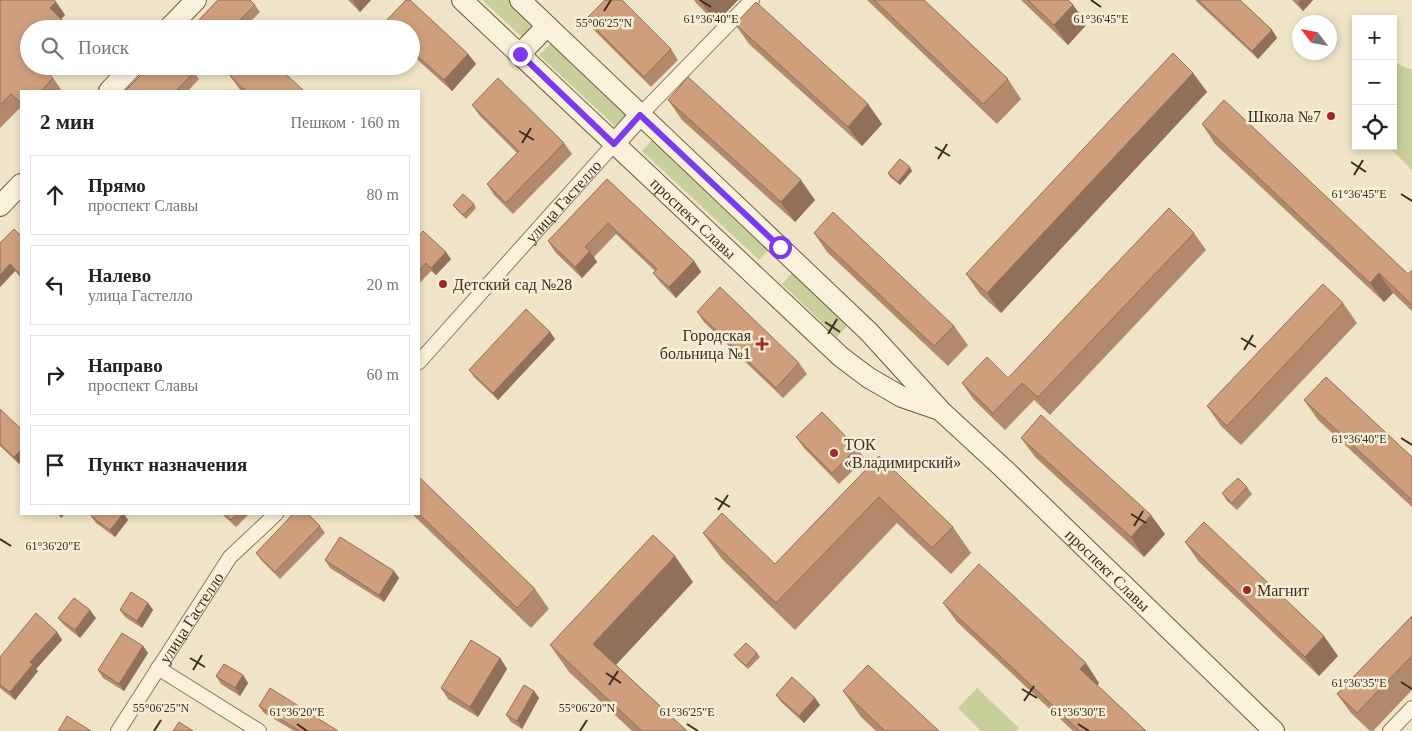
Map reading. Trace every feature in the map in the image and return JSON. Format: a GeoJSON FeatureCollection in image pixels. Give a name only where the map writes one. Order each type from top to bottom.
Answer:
{"type":"FeatureCollection","features":[{"type":"Feature","properties":{"kind":"main road"},"geometry":{"type":"LineString","coordinates":[[177,20],[196,0]]}},
{"type":"Feature","properties":{"kind":"main road","name":"проспект Славы"},"geometry":{"type":"LineString","coordinates":[[462,0],[841,357],[869,378],[902,396],[941,411]]}},
{"type":"Feature","properties":{"kind":"main road","name":"проспект Славы"},"geometry":{"type":"LineString","coordinates":[[520,0],[870,332],[941,411],[1004,469],[1274,731]]}},
{"type":"Feature","properties":{"kind":"main road"},"geometry":{"type":"LineString","coordinates":[[520,54],[547,26]]}},
{"type":"Feature","properties":{"kind":"main road"},"geometry":{"type":"LineString","coordinates":[[110,90],[124,75]]}},
{"type":"Feature","properties":{"kind":"main road","name":"улица Гастелло"},"geometry":{"type":"LineString","coordinates":[[614,144],[640,115]]}},
{"type":"Feature","properties":{"kind":"street","name":"улица Гастелло"},"geometry":{"type":"LineString","coordinates":[[640,115],[752,0]]}},
{"type":"Feature","properties":{"kind":"street","name":"улица Гастелло"},"geometry":{"type":"LineString","coordinates":[[420,361],[614,144]]}},
{"type":"Feature","properties":{"kind":"street","name":"улица Гастелло"},"geometry":{"type":"LineString","coordinates":[[118,731],[230,557],[275,515]]}},
{"type":"Feature","properties":{"kind":"street"},"geometry":{"type":"LineString","coordinates":[[158,668],[259,731]]}},
{"type":"Feature","properties":{"kind":"street"},"geometry":{"type":"LineString","coordinates":[[1390,731],[1412,708]]}},
{"type":"Feature","properties":{"kind":"green space"},"geometry":{"type":"Polygon","coordinates":[[[482,0],[510,0],[538,26],[525,40],[482,0]]]}},
{"type":"Feature","properties":{"kind":"green space"},"geometry":{"type":"Polygon","coordinates":[[[552,42],[628,113],[615,126],[539,55],[552,42]]]}},
{"type":"Feature","properties":{"kind":"green space"},"geometry":{"type":"Polygon","coordinates":[[[1397,64],[1412,70],[1412,170],[1392,150],[1397,150],[1397,64]]]}},
{"type":"Feature","properties":{"kind":"green space"},"geometry":{"type":"Polygon","coordinates":[[[654,138],[771,248],[759,260],[642,151],[654,138]]]}},
{"type":"Feature","properties":{"kind":"green space"},"geometry":{"type":"Polygon","coordinates":[[[793,272],[849,324],[837,337],[782,284],[793,272]]]}},
{"type":"Feature","properties":{"kind":"green space"},"geometry":{"type":"Polygon","coordinates":[[[977,688],[1019,728],[1016,731],[981,731],[958,708],[977,688]]]}},
{"type":"Feature","properties":{"kind":"building"},"geometry":{"type":"Polygon","coordinates":[[[0,0],[54,0],[56,2],[50,8],[62,20],[20,20],[20,75],[50,75],[53,78],[42,90],[20,90],[20,102],[11,94],[0,105],[0,0]]]}},
{"type":"Feature","properties":{"kind":"building"},"geometry":{"type":"Polygon","coordinates":[[[218,0],[250,0],[255,5],[240,20],[199,20],[218,0]]]}},
{"type":"Feature","properties":{"kind":"building"},"geometry":{"type":"Polygon","coordinates":[[[406,0],[410,0],[468,54],[444,80],[420,58],[420,20],[387,20],[406,0]]]}},
{"type":"Feature","properties":{"kind":"building"},"geometry":{"type":"Polygon","coordinates":[[[605,0],[622,0],[671,49],[644,77],[586,19],[605,0]]]}},
{"type":"Feature","properties":{"kind":"building"},"geometry":{"type":"Polygon","coordinates":[[[874,0],[924,0],[1008,79],[983,104],[874,0]]]}},
{"type":"Feature","properties":{"kind":"building"},"geometry":{"type":"Polygon","coordinates":[[[1028,0],[1068,0],[1073,5],[1054,25],[1028,0]]]}},
{"type":"Feature","properties":{"kind":"building"},"geometry":{"type":"Polygon","coordinates":[[[1198,0],[1240,0],[1272,30],[1252,51],[1198,0]]]}},
{"type":"Feature","properties":{"kind":"building"},"geometry":{"type":"Polygon","coordinates":[[[756,2],[868,104],[848,127],[735,24],[756,2]]]}},
{"type":"Feature","properties":{"kind":"building"},"geometry":{"type":"Polygon","coordinates":[[[1173,53],[1193,73],[987,293],[966,274],[1173,53]]]}},
{"type":"Feature","properties":{"kind":"building"},"geometry":{"type":"Polygon","coordinates":[[[141,75],[191,75],[177,90],[126,90],[141,75]]]}},
{"type":"Feature","properties":{"kind":"building"},"geometry":{"type":"Polygon","coordinates":[[[287,75],[303,90],[245,90],[230,76],[287,75]]]}},
{"type":"Feature","properties":{"kind":"building"},"geometry":{"type":"Polygon","coordinates":[[[688,77],[801,180],[781,202],[668,100],[688,77]]]}},
{"type":"Feature","properties":{"kind":"building"},"geometry":{"type":"Polygon","coordinates":[[[498,78],[564,143],[506,203],[487,184],[519,151],[472,105],[498,78]]]}},
{"type":"Feature","properties":{"kind":"building"},"geometry":{"type":"Polygon","coordinates":[[[1224,100],[1408,274],[1412,270],[1412,305],[1379,273],[1370,283],[1202,124],[1224,100]]]}},
{"type":"Feature","properties":{"kind":"building"},"geometry":{"type":"Polygon","coordinates":[[[900,159],[910,167],[898,182],[888,173],[900,159]]]}},
{"type":"Feature","properties":{"kind":"building"},"geometry":{"type":"Polygon","coordinates":[[[607,179],[694,261],[669,287],[653,273],[657,269],[608,223],[585,247],[590,251],[575,267],[548,241],[607,179]]]}},
{"type":"Feature","properties":{"kind":"building"},"geometry":{"type":"Polygon","coordinates":[[[463,194],[474,204],[463,215],[453,205],[463,194]]]}},
{"type":"Feature","properties":{"kind":"building"},"geometry":{"type":"Polygon","coordinates":[[[1169,208],[1194,233],[1038,397],[1022,383],[993,413],[962,383],[987,357],[1008,378],[1169,208]]]}},
{"type":"Feature","properties":{"kind":"building"},"geometry":{"type":"Polygon","coordinates":[[[833,212],[954,326],[934,346],[814,233],[833,212]]]}},
{"type":"Feature","properties":{"kind":"building"},"geometry":{"type":"Polygon","coordinates":[[[14,229],[20,235],[20,274],[10,264],[0,275],[0,243],[14,229]]]}},
{"type":"Feature","properties":{"kind":"building"},"geometry":{"type":"Polygon","coordinates":[[[423,231],[446,252],[431,268],[426,263],[420,270],[420,235],[423,231]]]}},
{"type":"Feature","properties":{"kind":"building"},"geometry":{"type":"Polygon","coordinates":[[[1323,284],[1343,303],[1227,426],[1207,406],[1323,284]]]}},
{"type":"Feature","properties":{"kind":"building"},"geometry":{"type":"Polygon","coordinates":[[[720,287],[799,363],[776,388],[697,312],[720,287]]]}},
{"type":"Feature","properties":{"kind":"building"},"geometry":{"type":"Polygon","coordinates":[[[526,309],[550,332],[493,393],[469,370],[526,309]]]}},
{"type":"Feature","properties":{"kind":"building"},"geometry":{"type":"Polygon","coordinates":[[[1326,377],[1412,457],[1412,500],[1304,400],[1326,377]]]}},
{"type":"Feature","properties":{"kind":"building"},"geometry":{"type":"Polygon","coordinates":[[[0,409],[20,428],[20,451],[14,457],[0,444],[0,409]]]}},
{"type":"Feature","properties":{"kind":"building","name":"ТОК «Владимирский»"},"geometry":{"type":"Polygon","coordinates":[[[822,412],[857,448],[832,473],[796,437],[822,412]]]}},
{"type":"Feature","properties":{"kind":"building"},"geometry":{"type":"Polygon","coordinates":[[[1041,415],[1151,515],[1131,537],[1021,438],[1041,415]]]}},
{"type":"Feature","properties":{"kind":"building"},"geometry":{"type":"Polygon","coordinates":[[[879,456],[953,527],[932,548],[879,497],[776,603],[703,533],[722,513],[775,564],[879,456]]]}},
{"type":"Feature","properties":{"kind":"building"},"geometry":{"type":"Polygon","coordinates":[[[420,478],[535,589],[517,608],[420,515],[420,478]]]}},
{"type":"Feature","properties":{"kind":"building"},"geometry":{"type":"Polygon","coordinates":[[[1238,478],[1247,487],[1232,503],[1222,493],[1238,478]]]}},
{"type":"Feature","properties":{"kind":"building"},"geometry":{"type":"Polygon","coordinates":[[[92,515],[122,515],[110,530],[92,515]]]}},
{"type":"Feature","properties":{"kind":"building"},"geometry":{"type":"Polygon","coordinates":[[[225,515],[236,515],[231,520],[225,515]]]}},
{"type":"Feature","properties":{"kind":"building"},"geometry":{"type":"Polygon","coordinates":[[[292,515],[309,515],[320,526],[275,572],[256,553],[292,515]]]}},
{"type":"Feature","properties":{"kind":"building"},"geometry":{"type":"Polygon","coordinates":[[[1204,522],[1324,636],[1305,657],[1185,542],[1204,522]]]}},
{"type":"Feature","properties":{"kind":"building"},"geometry":{"type":"Polygon","coordinates":[[[653,535],[675,556],[593,644],[687,731],[642,731],[550,645],[653,535]]]}},
{"type":"Feature","properties":{"kind":"building"},"geometry":{"type":"Polygon","coordinates":[[[340,537],[394,571],[379,595],[325,560],[340,537]]]}},
{"type":"Feature","properties":{"kind":"building"},"geometry":{"type":"Polygon","coordinates":[[[979,564],[1086,663],[1080,669],[1146,731],[1080,731],[943,603],[979,564]]]}},
{"type":"Feature","properties":{"kind":"building"},"geometry":{"type":"Polygon","coordinates":[[[131,592],[148,603],[137,621],[120,610],[131,592]]]}},
{"type":"Feature","properties":{"kind":"building"},"geometry":{"type":"Polygon","coordinates":[[[74,598],[90,610],[75,630],[58,618],[74,598]]]}},
{"type":"Feature","properties":{"kind":"building"},"geometry":{"type":"Polygon","coordinates":[[[36,613],[57,632],[30,662],[33,664],[10,692],[0,685],[0,657],[36,613]]]}},
{"type":"Feature","properties":{"kind":"building"},"geometry":{"type":"Polygon","coordinates":[[[1412,616],[1412,656],[1357,713],[1337,694],[1412,616]]]}},
{"type":"Feature","properties":{"kind":"building"},"geometry":{"type":"Polygon","coordinates":[[[122,633],[143,646],[119,684],[98,670],[122,633]]]}},
{"type":"Feature","properties":{"kind":"building"},"geometry":{"type":"Polygon","coordinates":[[[471,640],[500,658],[470,707],[441,688],[471,640]]]}},
{"type":"Feature","properties":{"kind":"building"},"geometry":{"type":"Polygon","coordinates":[[[746,643],[757,653],[746,666],[734,655],[746,643]]]}},
{"type":"Feature","properties":{"kind":"building"},"geometry":{"type":"Polygon","coordinates":[[[224,664],[243,675],[235,688],[216,676],[224,664]]]}},
{"type":"Feature","properties":{"kind":"building"},"geometry":{"type":"Polygon","coordinates":[[[868,665],[939,731],[885,731],[843,691],[868,665]]]}},
{"type":"Feature","properties":{"kind":"building"},"geometry":{"type":"Polygon","coordinates":[[[792,677],[815,698],[799,716],[776,695],[792,677]]]}},
{"type":"Feature","properties":{"kind":"building"},"geometry":{"type":"Polygon","coordinates":[[[524,685],[534,691],[517,721],[506,715],[524,685]]]}},
{"type":"Feature","properties":{"kind":"building"},"geometry":{"type":"Polygon","coordinates":[[[270,688],[338,731],[300,731],[259,706],[270,688]]]}},
{"type":"Feature","properties":{"kind":"building"},"geometry":{"type":"Polygon","coordinates":[[[67,716],[91,731],[58,731],[67,716]]]}},
{"type":"Feature","properties":{"kind":"building"},"geometry":{"type":"Polygon","coordinates":[[[179,722],[193,731],[173,731],[179,722]]]}},
{"type":"Feature","properties":{"kind":"place","name":"Школа №7"},"geometry":{"type":"Point","coordinates":[1331,116]}},
{"type":"Feature","properties":{"kind":"place","name":"Детский сад №28"},"geometry":{"type":"Point","coordinates":[443,284]}},
{"type":"Feature","properties":{"kind":"place","name":"Городская больница №1"},"geometry":{"type":"Point","coordinates":[762,344]}},
{"type":"Feature","properties":{"kind":"place","name":"ТОК «Владимирский»"},"geometry":{"type":"Point","coordinates":[834,453]}},
{"type":"Feature","properties":{"kind":"place","name":"Магнит"},"geometry":{"type":"Point","coordinates":[1247,590]}},
{"type":"Feature","properties":{"kind":"route"},"geometry":{"type":"LineString","coordinates":[[520,54],[614,144],[640,115],[780,247]]}}]}
